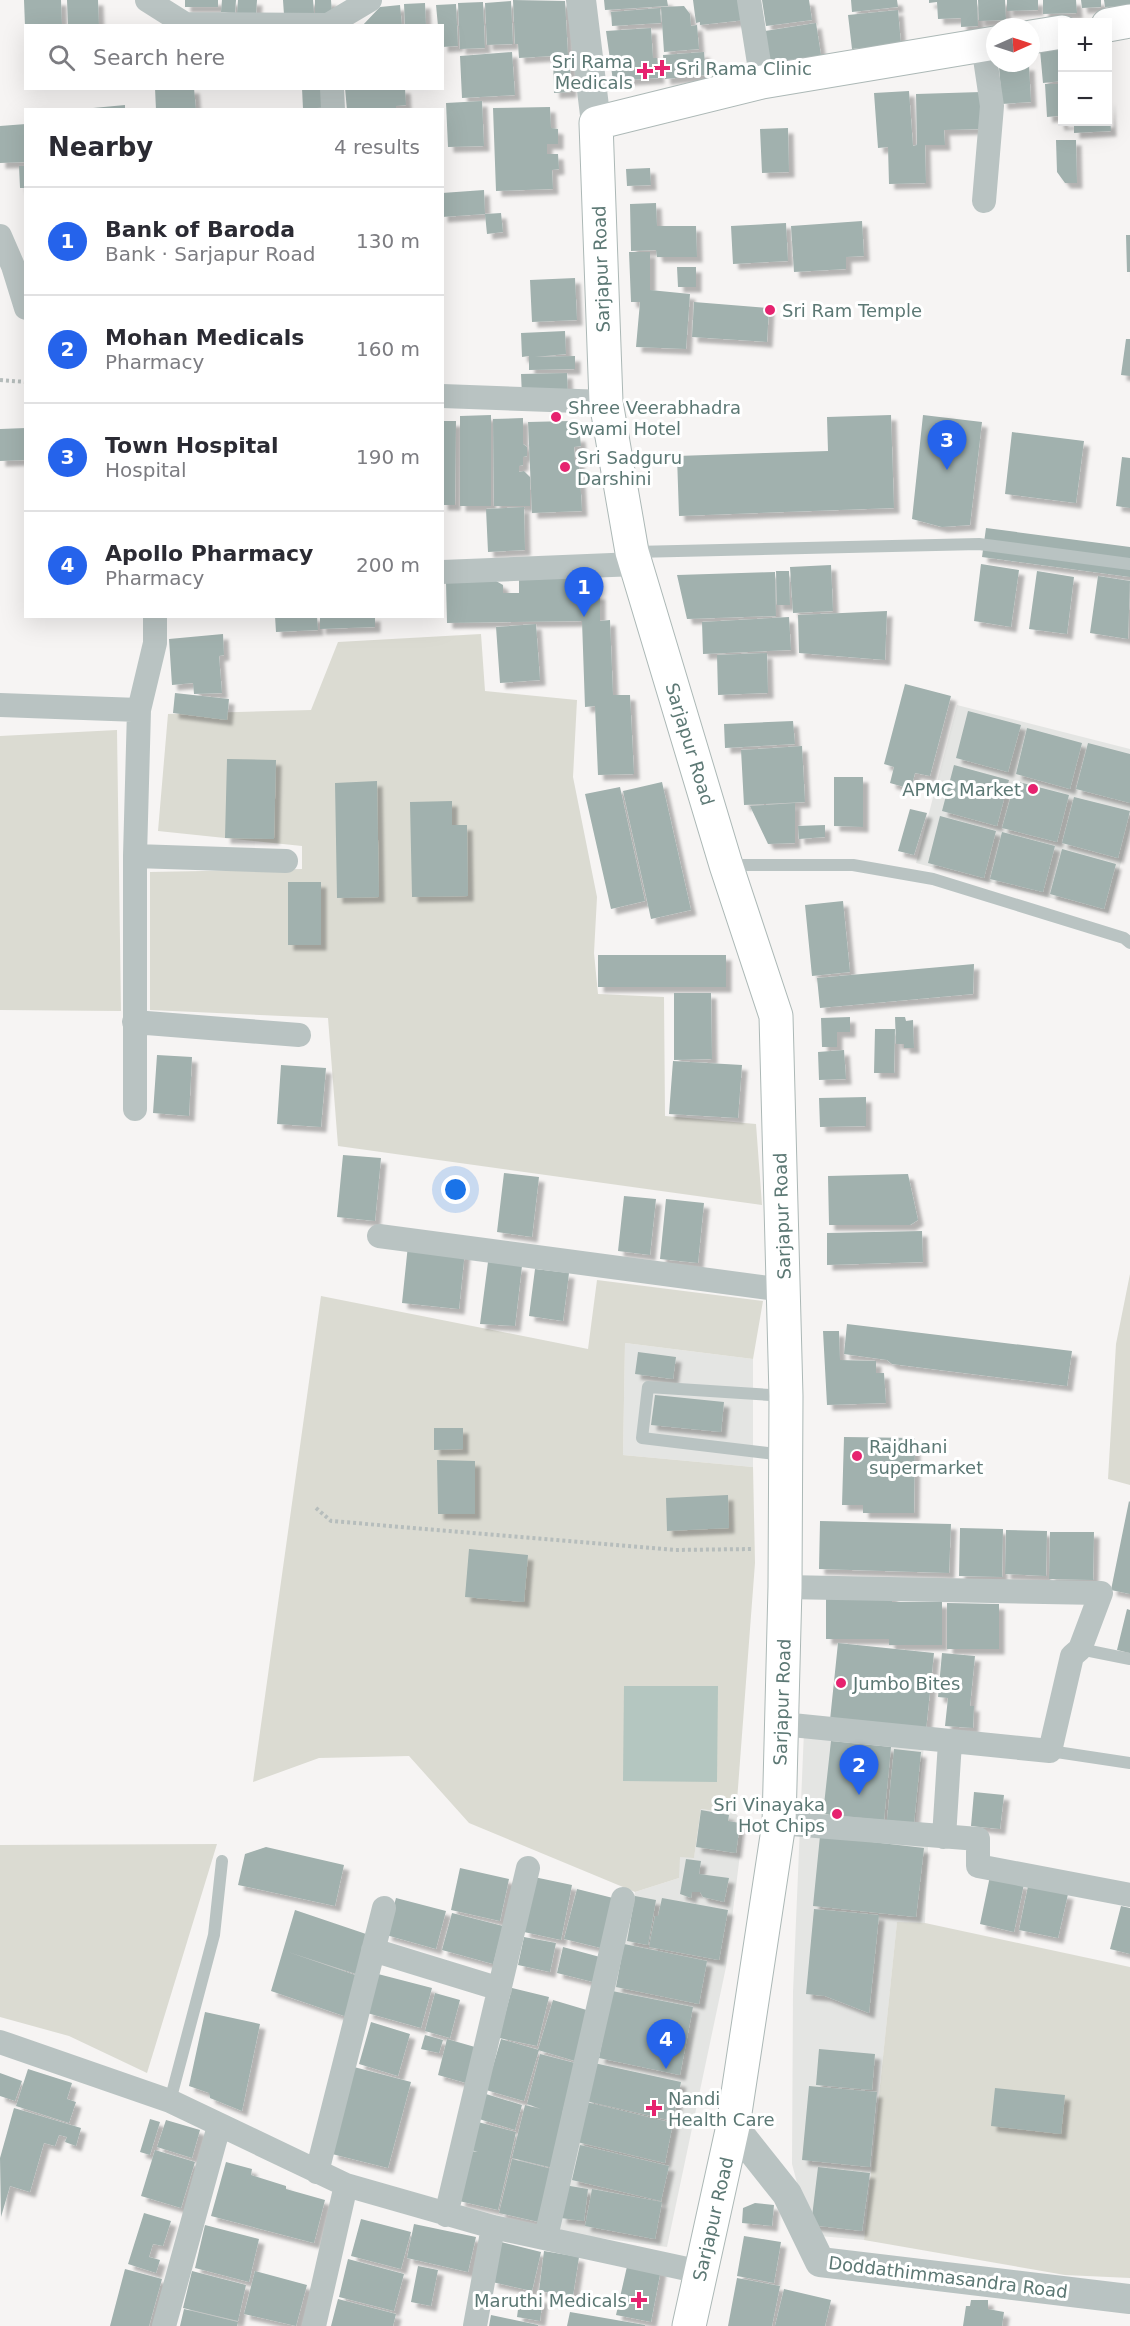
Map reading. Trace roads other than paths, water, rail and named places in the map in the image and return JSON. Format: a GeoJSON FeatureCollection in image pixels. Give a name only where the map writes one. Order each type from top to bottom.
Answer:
{"type":"FeatureCollection","features":[{"type":"Feature","properties":{"kind":"main road"},"geometry":{"type":"LineString","coordinates":[[1112,23],[1130,21]]}},
{"type":"Feature","properties":{"kind":"main road"},"geometry":{"type":"LineString","coordinates":[[1040,36],[1058,33]]}},
{"type":"Feature","properties":{"kind":"main road"},"geometry":{"type":"LineString","coordinates":[[596,123],[762,82],[986,45]]}},
{"type":"Feature","properties":{"kind":"main road","name":"Sarjapur Road"},"geometry":{"type":"LineString","coordinates":[[596,123],[606,402],[634,558],[726,865],[776,1016],[786,1396],[785,1587],[779,1823],[733,2126],[689,2326]]}},
{"type":"Feature","properties":{"kind":"street"},"geometry":{"type":"LineString","coordinates":[[147,0],[185,24]]}},
{"type":"Feature","properties":{"kind":"street"},"geometry":{"type":"LineString","coordinates":[[330,24],[369,0]]}},
{"type":"Feature","properties":{"kind":"street"},"geometry":{"type":"LineString","coordinates":[[580,0],[596,123]]}},
{"type":"Feature","properties":{"kind":"street"},"geometry":{"type":"LineString","coordinates":[[749,0],[762,82]]}},
{"type":"Feature","properties":{"kind":"street"},"geometry":{"type":"LineString","coordinates":[[984,201],[992,106],[990,72]]}},
{"type":"Feature","properties":{"kind":"street"},"geometry":{"type":"LineString","coordinates":[[332,90],[333,108]]}},
{"type":"Feature","properties":{"kind":"street"},"geometry":{"type":"LineString","coordinates":[[0,236],[13,266],[24,302]]}},
{"type":"Feature","properties":{"kind":"street"},"geometry":{"type":"LineString","coordinates":[[444,396],[606,402]]}},
{"type":"Feature","properties":{"kind":"street"},"geometry":{"type":"LineString","coordinates":[[444,572],[634,558]]}},
{"type":"Feature","properties":{"kind":"street"},"geometry":{"type":"LineString","coordinates":[[135,1109],[135,856],[139,710],[155,643],[155,618]]}},
{"type":"Feature","properties":{"kind":"street"},"geometry":{"type":"LineString","coordinates":[[0,705],[139,710]]}},
{"type":"Feature","properties":{"kind":"street"},"geometry":{"type":"LineString","coordinates":[[135,856],[286,861]]}},
{"type":"Feature","properties":{"kind":"street"},"geometry":{"type":"LineString","coordinates":[[134,1022],[299,1035]]}},
{"type":"Feature","properties":{"kind":"street"},"geometry":{"type":"LineString","coordinates":[[379,1236],[784,1290]]}},
{"type":"Feature","properties":{"kind":"street"},"geometry":{"type":"LineString","coordinates":[[782,1724],[1050,1751],[1072,1656],[1080,1649],[1101,1593],[785,1587]]}},
{"type":"Feature","properties":{"kind":"street"},"geometry":{"type":"LineString","coordinates":[[944,1837],[950,1742]]}},
{"type":"Feature","properties":{"kind":"street"},"geometry":{"type":"LineString","coordinates":[[779,1823],[978,1839],[978,1866],[1130,1895]]}},
{"type":"Feature","properties":{"kind":"street"},"geometry":{"type":"LineString","coordinates":[[446,2215],[528,1868]]}},
{"type":"Feature","properties":{"kind":"street"},"geometry":{"type":"LineString","coordinates":[[546,2237],[623,1899]]}},
{"type":"Feature","properties":{"kind":"street"},"geometry":{"type":"LineString","coordinates":[[317,2172],[384,1908]]}},
{"type":"Feature","properties":{"kind":"street"},"geometry":{"type":"LineString","coordinates":[[373,1950],[500,1989]]}},
{"type":"Feature","properties":{"kind":"street"},"geometry":{"type":"LineString","coordinates":[[0,2043],[170,2101],[346,2185],[493,2227],[701,2272]]}},
{"type":"Feature","properties":{"kind":"street"},"geometry":{"type":"LineString","coordinates":[[164,2326],[219,2126]]}},
{"type":"Feature","properties":{"kind":"street","name":"Doddathimmasandra Road"},"geometry":{"type":"LineString","coordinates":[[733,2126],[787,2194],[820,2262],[1130,2299]]}},
{"type":"Feature","properties":{"kind":"street"},"geometry":{"type":"LineString","coordinates":[[314,2326],[346,2185]]}},
{"type":"Feature","properties":{"kind":"street"},"geometry":{"type":"LineString","coordinates":[[475,2326],[493,2227]]}},
{"type":"Feature","properties":{"kind":"lane"},"geometry":{"type":"LineString","coordinates":[[634,558],[979,544],[1130,564]]}},
{"type":"Feature","properties":{"kind":"lane"},"geometry":{"type":"LineString","coordinates":[[726,865],[853,865],[933,879],[1124,938],[1130,944]]}},
{"type":"Feature","properties":{"kind":"lane"},"geometry":{"type":"LineString","coordinates":[[785,1455],[642,1438],[648,1387],[786,1396]]}},
{"type":"Feature","properties":{"kind":"lane"},"geometry":{"type":"LineString","coordinates":[[1080,1649],[1130,1659]]}},
{"type":"Feature","properties":{"kind":"lane"},"geometry":{"type":"LineString","coordinates":[[1050,1751],[1130,1763]]}},
{"type":"Feature","properties":{"kind":"lane"},"geometry":{"type":"LineString","coordinates":[[170,2101],[214,1935],[222,1861]]}},
{"type":"Feature","properties":{"kind":"place","name":"Sri Rama Clinic"},"geometry":{"type":"Point","coordinates":[662,68]}},
{"type":"Feature","properties":{"kind":"place","name":"Sri Rama Medicals"},"geometry":{"type":"Point","coordinates":[645,71]}},
{"type":"Feature","properties":{"kind":"place","name":"Sri Ram Temple"},"geometry":{"type":"Point","coordinates":[770,310]}},
{"type":"Feature","properties":{"kind":"place","name":"Shree Veerabhadra Swami Hotel"},"geometry":{"type":"Point","coordinates":[556,417]}},
{"type":"Feature","properties":{"kind":"place","name":"Sri Sadguru Darshini"},"geometry":{"type":"Point","coordinates":[565,467]}},
{"type":"Feature","properties":{"kind":"place","name":"Town Hospital"},"geometry":{"type":"Point","coordinates":[947,470]}},
{"type":"Feature","properties":{"kind":"place","name":"Bank of Baroda"},"geometry":{"type":"Point","coordinates":[584,617]}},
{"type":"Feature","properties":{"kind":"place","name":"APMC Market"},"geometry":{"type":"Point","coordinates":[1033,789]}},
{"type":"Feature","properties":{"kind":"place","name":"Rajdhani supermarket"},"geometry":{"type":"Point","coordinates":[857,1456]}},
{"type":"Feature","properties":{"kind":"place","name":"Jumbo Bites"},"geometry":{"type":"Point","coordinates":[841,1683]}},
{"type":"Feature","properties":{"kind":"place","name":"Mohan Medicals"},"geometry":{"type":"Point","coordinates":[859,1795]}},
{"type":"Feature","properties":{"kind":"place","name":"Sri Vinayaka Hot Chips"},"geometry":{"type":"Point","coordinates":[837,1814]}},
{"type":"Feature","properties":{"kind":"place","name":"Apollo Pharmacy"},"geometry":{"type":"Point","coordinates":[666,2069]}},
{"type":"Feature","properties":{"kind":"place","name":"Nandi Health Care"},"geometry":{"type":"Point","coordinates":[654,2108]}},
{"type":"Feature","properties":{"kind":"place","name":"Maruthi Medicals"},"geometry":{"type":"Point","coordinates":[639,2300]}}]}
